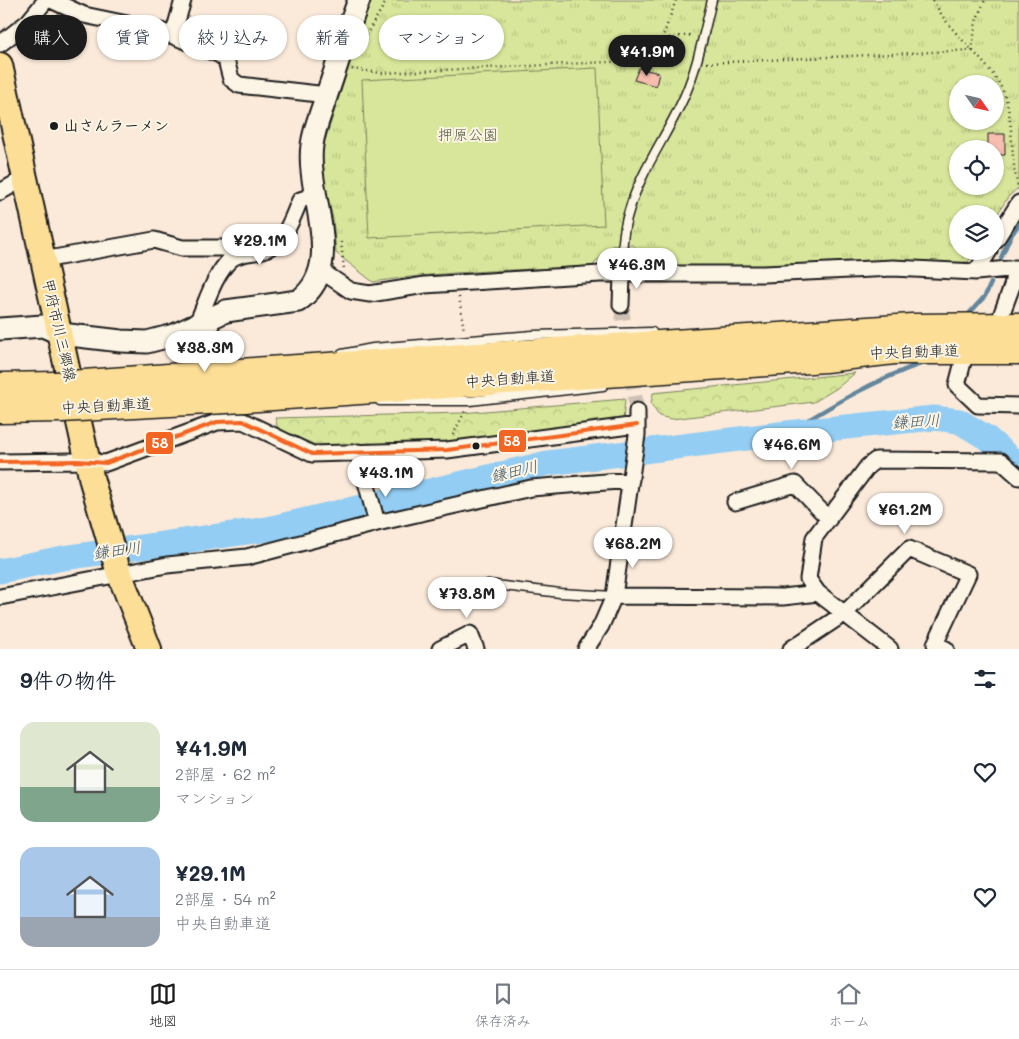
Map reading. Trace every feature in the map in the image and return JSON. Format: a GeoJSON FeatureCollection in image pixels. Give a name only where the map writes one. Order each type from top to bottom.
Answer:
{"type":"FeatureCollection","features":[{"type":"Feature","properties":{"kind":"highway","name":"中央自動車道"},"geometry":{"type":"LineString","coordinates":[[0,409],[58,397],[824,346],[889,340],[1002,322]]}},
{"type":"Feature","properties":{"kind":"highway","name":"中央自動車道"},"geometry":{"type":"LineString","coordinates":[[889,340],[964,356],[1019,350]]}},
{"type":"Feature","properties":{"kind":"highway","name":"中央自動車道"},"geometry":{"type":"LineString","coordinates":[[0,387],[58,397]]}},
{"type":"Feature","properties":{"kind":"main road","name":"甲府市川三郷線"},"geometry":{"type":"LineString","coordinates":[[0,65],[106,534],[149,649]]}},
{"type":"Feature","properties":{"kind":"street"},"geometry":{"type":"LineString","coordinates":[[0,44],[28,22],[46,0]]}},
{"type":"Feature","properties":{"kind":"street"},"geometry":{"type":"LineString","coordinates":[[51,0],[84,15],[160,31],[220,55],[226,60],[231,79],[239,85],[327,95]]}},
{"type":"Feature","properties":{"kind":"street"},"geometry":{"type":"LineString","coordinates":[[173,36],[182,0]]}},
{"type":"Feature","properties":{"kind":"street"},"geometry":{"type":"LineString","coordinates":[[0,329],[44,326],[60,334],[147,342],[174,335],[226,311],[298,301],[307,295],[320,270],[322,238],[311,172],[311,148],[314,132],[359,0]]}},
{"type":"Feature","properties":{"kind":"street"},"geometry":{"type":"LineString","coordinates":[[0,192],[25,178]]}},
{"type":"Feature","properties":{"kind":"street"},"geometry":{"type":"LineString","coordinates":[[230,421],[203,323],[222,269],[231,258],[278,244],[286,232],[300,200],[315,195]]}},
{"type":"Feature","properties":{"kind":"street"},"geometry":{"type":"LineString","coordinates":[[1004,227],[1019,203]]}},
{"type":"Feature","properties":{"kind":"street"},"geometry":{"type":"LineString","coordinates":[[43,260],[154,240],[182,248],[229,248],[240,255]]}},
{"type":"Feature","properties":{"kind":"street"},"geometry":{"type":"LineString","coordinates":[[976,272],[983,260]]}},
{"type":"Feature","properties":{"kind":"street"},"geometry":{"type":"LineString","coordinates":[[320,270],[352,291],[370,294],[425,285],[622,275],[764,274],[892,268],[976,272],[1017,268],[1002,322]]}},
{"type":"Feature","properties":{"kind":"street"},"geometry":{"type":"LineString","coordinates":[[621,305],[622,275]]}},
{"type":"Feature","properties":{"kind":"street"},"geometry":{"type":"LineString","coordinates":[[964,356],[958,372],[957,385],[969,398],[978,405],[1019,406]]}},
{"type":"Feature","properties":{"kind":"street"},"geometry":{"type":"LineString","coordinates":[[0,462],[106,463],[217,422],[230,421],[243,421],[312,454],[447,450],[637,424],[614,596],[600,626],[586,649]]}},
{"type":"Feature","properties":{"kind":"street"},"geometry":{"type":"LineString","coordinates":[[358,452],[377,523]]}},
{"type":"Feature","properties":{"kind":"street"},"geometry":{"type":"LineString","coordinates":[[884,648],[845,613],[818,593],[808,579],[814,538],[868,466],[876,460],[1001,462],[1019,477]]}},
{"type":"Feature","properties":{"kind":"street"},"geometry":{"type":"LineString","coordinates":[[0,597],[167,565],[247,557],[377,523],[531,488],[631,476]]}},
{"type":"Feature","properties":{"kind":"street"},"geometry":{"type":"LineString","coordinates":[[735,502],[795,484],[829,519]]}},
{"type":"Feature","properties":{"kind":"street"},"geometry":{"type":"LineString","coordinates":[[791,649],[845,613],[909,549],[968,574],[935,644],[946,649]]}},
{"type":"Feature","properties":{"kind":"street"},"geometry":{"type":"LineString","coordinates":[[614,596],[783,597],[818,593]]}},
{"type":"Feature","properties":{"kind":"street"},"geometry":{"type":"LineString","coordinates":[[440,649],[470,634],[476,649]]}},
{"type":"Feature","properties":{"kind":"lane"},"geometry":{"type":"LineString","coordinates":[[622,275],[622,242],[628,212],[639,184],[668,133],[686,93],[696,63],[712,0]]}},
{"type":"Feature","properties":{"kind":"lane"},"geometry":{"type":"LineString","coordinates":[[335,355],[373,348],[533,335],[663,332]]}},
{"type":"Feature","properties":{"kind":"lane"},"geometry":{"type":"LineString","coordinates":[[701,333],[824,346]]}},
{"type":"Feature","properties":{"kind":"lane"},"geometry":{"type":"LineString","coordinates":[[672,378],[824,346]]}},
{"type":"Feature","properties":{"kind":"lane"},"geometry":{"type":"LineString","coordinates":[[241,385],[316,358]]}},
{"type":"Feature","properties":{"kind":"lane"},"geometry":{"type":"LineString","coordinates":[[241,385],[343,400]]}},
{"type":"Feature","properties":{"kind":"lane"},"geometry":{"type":"LineString","coordinates":[[373,401],[470,401],[615,385]]}},
{"type":"Feature","properties":{"kind":"lane"},"geometry":{"type":"LineString","coordinates":[[488,584],[560,593],[614,596]]}},
{"type":"Feature","properties":{"kind":"path"},"geometry":{"type":"LineString","coordinates":[[369,30],[387,0]]}},
{"type":"Feature","properties":{"kind":"path"},"geometry":{"type":"LineString","coordinates":[[662,39],[676,0]]}},
{"type":"Feature","properties":{"kind":"path"},"geometry":{"type":"LineString","coordinates":[[933,0],[948,24],[989,70],[1005,97],[1012,131],[1014,171],[1019,190]]}},
{"type":"Feature","properties":{"kind":"path"},"geometry":{"type":"LineString","coordinates":[[972,50],[976,21],[985,0]]}},
{"type":"Feature","properties":{"kind":"path"},"geometry":{"type":"LineString","coordinates":[[353,62],[350,68],[381,73],[630,61],[646,45],[662,39],[704,33]]}},
{"type":"Feature","properties":{"kind":"path"},"geometry":{"type":"LineString","coordinates":[[696,63],[972,50]]}},
{"type":"Feature","properties":{"kind":"path"},"geometry":{"type":"LineString","coordinates":[[340,238],[345,265],[341,284]]}},
{"type":"Feature","properties":{"kind":"path"},"geometry":{"type":"LineString","coordinates":[[457,283],[465,340]]}},
{"type":"Feature","properties":{"kind":"path"},"geometry":{"type":"LineString","coordinates":[[447,450],[470,401]]}},
{"type":"Feature","properties":{"kind":"green space","name":"押原公園"},"geometry":{"type":"Polygon","coordinates":[[[370,0],[1019,0],[1019,187],[1008,197],[1003,205],[949,205],[949,260],[969,260],[968,262],[914,264],[891,261],[776,267],[653,266],[633,245],[612,246],[592,266],[455,273],[373,282],[336,253],[333,219],[322,175],[321,153],[351,60],[369,60],[369,15],[365,15],[370,0]]]}},
{"type":"Feature","properties":{"kind":"green space"},"geometry":{"type":"Polygon","coordinates":[[[597,68],[604,225],[369,238],[362,80],[597,68]]]}},
{"type":"Feature","properties":{"kind":"green space"},"geometry":{"type":"Polygon","coordinates":[[[855,373],[837,388],[814,402],[671,419],[659,416],[651,404],[653,393],[855,373]]]}},
{"type":"Feature","properties":{"kind":"green space"},"geometry":{"type":"Polygon","coordinates":[[[625,399],[623,421],[488,442],[318,446],[278,429],[275,418],[462,413],[625,399]]]}},
{"type":"Feature","properties":{"kind":"building"},"geometry":{"type":"Polygon","coordinates":[[[639,68],[659,73],[656,86],[634,80],[639,68]]]}},
{"type":"Feature","properties":{"kind":"building"},"geometry":{"type":"Polygon","coordinates":[[[988,134],[1005,134],[1005,155],[1004,140],[988,140],[988,134]]]}},
{"type":"Feature","properties":{"kind":"waterway"},"geometry":{"type":"LineString","coordinates":[[1004,251],[1010,237],[1019,224]]}},
{"type":"Feature","properties":{"kind":"waterway"},"geometry":{"type":"LineString","coordinates":[[966,317],[985,296],[991,283]]}},
{"type":"Feature","properties":{"kind":"waterway"},"geometry":{"type":"LineString","coordinates":[[787,433],[855,393],[890,376],[926,362]]}},
{"type":"Feature","properties":{"kind":"waterway","name":"鎌田川"},"geometry":{"type":"LineString","coordinates":[[0,571],[63,558],[268,529],[548,463],[787,433],[934,418],[959,421],[987,438],[1019,466]]}},
{"type":"Feature","properties":{"kind":"tunnel"},"geometry":{"type":"LineString","coordinates":[[621,305],[637,411]]}},
{"type":"Feature","properties":{"kind":"transit line","name":"58"},"geometry":{"type":"LineString","coordinates":[[0,462],[78,461],[106,463],[217,422],[243,421],[312,454],[447,450],[637,425]]}},
{"type":"Feature","properties":{"kind":"place","name":"山さんラーメン"},"geometry":{"type":"Point","coordinates":[54,126]}}]}
